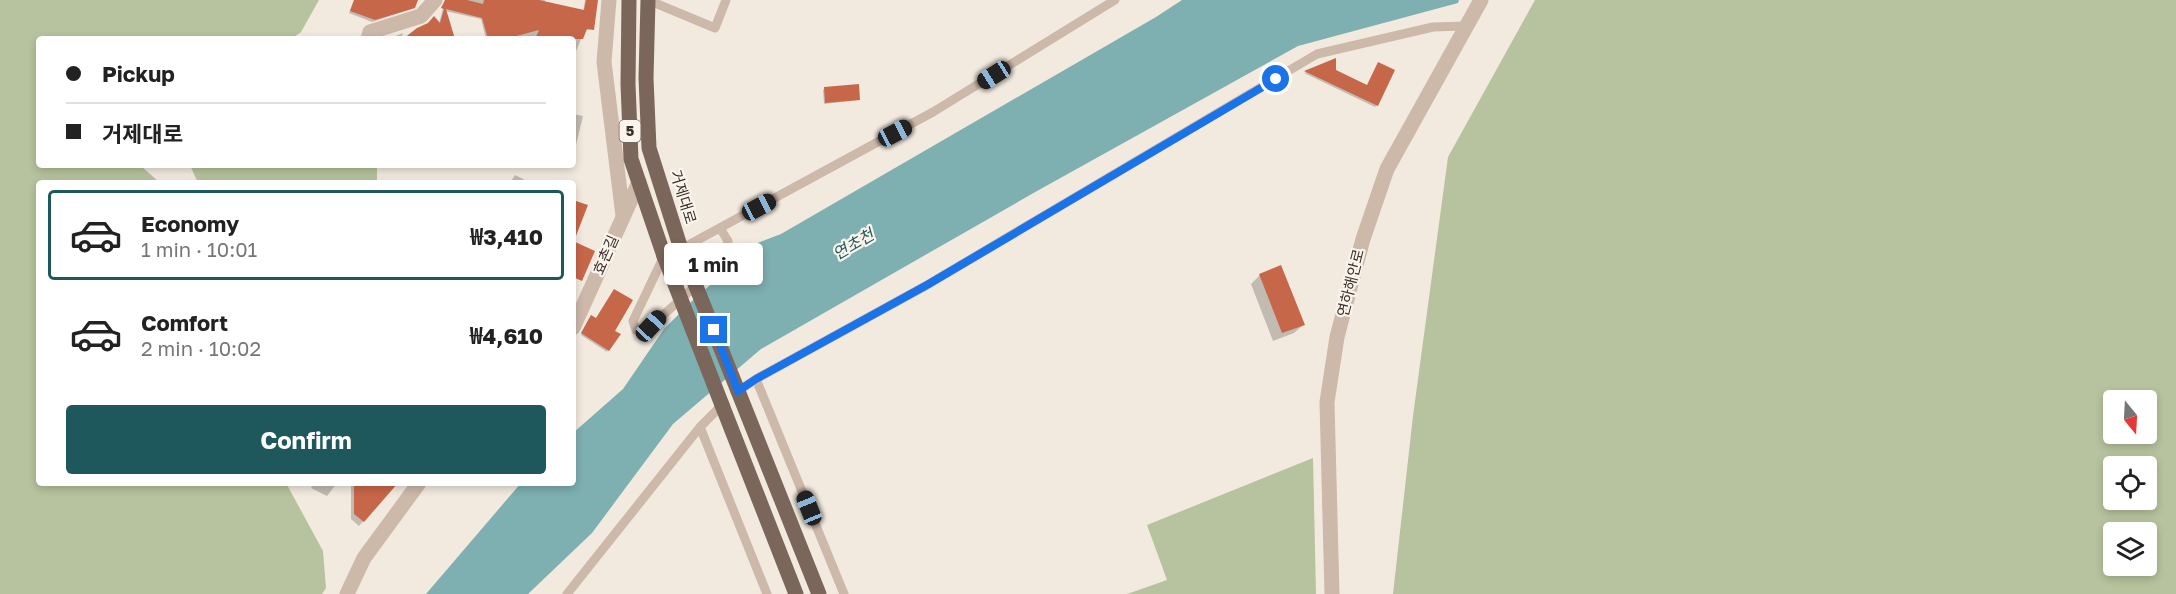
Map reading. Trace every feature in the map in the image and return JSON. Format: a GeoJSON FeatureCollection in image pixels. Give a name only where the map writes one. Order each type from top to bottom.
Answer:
{"type":"FeatureCollection","features":[{"type":"Feature","properties":{"kind":"main road","name":"5"},"geometry":{"type":"LineString","coordinates":[[629,0],[628,84],[631,159],[664,256],[796,594]]}},
{"type":"Feature","properties":{"kind":"main road","name":"거제대로"},"geometry":{"type":"LineString","coordinates":[[648,0],[646,78],[649,148],[681,249],[819,594]]}},
{"type":"Feature","properties":{"kind":"street"},"geometry":{"type":"LineString","coordinates":[[369,36],[370,32],[421,16],[435,0]]}},
{"type":"Feature","properties":{"kind":"street"},"geometry":{"type":"LineString","coordinates":[[609,0],[604,62],[623,216]]}},
{"type":"Feature","properties":{"kind":"street","name":"연하해안로"},"geometry":{"type":"LineString","coordinates":[[1332,594],[1327,402],[1337,337],[1363,238],[1387,169],[1481,0]]}},
{"type":"Feature","properties":{"kind":"street","name":"효촌길"},"geometry":{"type":"LineString","coordinates":[[576,321],[639,182]]}},
{"type":"Feature","properties":{"kind":"street"},"geometry":{"type":"LineString","coordinates":[[347,594],[364,558],[417,486]]}},
{"type":"Feature","properties":{"kind":"lane"},"geometry":{"type":"LineString","coordinates":[[648,0],[716,28],[726,0]]}},
{"type":"Feature","properties":{"kind":"lane"},"geometry":{"type":"LineString","coordinates":[[681,249],[933,112],[1115,0]]}},
{"type":"Feature","properties":{"kind":"lane"},"geometry":{"type":"LineString","coordinates":[[738,391],[927,285],[1317,54],[1433,27],[1466,26]]}},
{"type":"Feature","properties":{"kind":"lane"},"geometry":{"type":"LineString","coordinates":[[664,256],[633,321],[636,330],[651,326],[721,263],[728,241],[720,228]]}},
{"type":"Feature","properties":{"kind":"lane"},"geometry":{"type":"LineString","coordinates":[[756,379],[844,594]]}},
{"type":"Feature","properties":{"kind":"lane"},"geometry":{"type":"LineString","coordinates":[[567,594],[700,427],[722,405]]}},
{"type":"Feature","properties":{"kind":"lane"},"geometry":{"type":"LineString","coordinates":[[700,427],[767,594]]}},
{"type":"Feature","properties":{"kind":"green space"},"geometry":{"type":"Polygon","coordinates":[[[0,0],[319,0],[301,32],[295,36],[36,36],[36,168],[143,168],[157,180],[36,180],[36,486],[288,486],[323,551],[326,588],[322,594],[0,594],[0,0]]]}},
{"type":"Feature","properties":{"kind":"green space"},"geometry":{"type":"Polygon","coordinates":[[[1535,0],[2176,0],[2176,594],[1393,594],[1413,416],[1448,157],[1535,0]]]}},
{"type":"Feature","properties":{"kind":"green space"},"geometry":{"type":"Polygon","coordinates":[[[191,168],[377,168],[377,180],[197,180],[191,168]]]}},
{"type":"Feature","properties":{"kind":"green space"},"geometry":{"type":"Polygon","coordinates":[[[1313,458],[1316,594],[1127,594],[1167,580],[1147,525],[1313,458]]]}},
{"type":"Feature","properties":{"kind":"water","name":"연초천"},"geometry":{"type":"Polygon","coordinates":[[[1182,0],[1459,0],[1458,3],[1298,46],[1037,191],[761,349],[673,424],[592,533],[528,594],[426,594],[518,486],[576,486],[576,430],[623,389],[664,329],[692,301],[716,280],[737,270],[745,261],[744,249],[751,261],[758,258],[755,244],[781,234],[1182,0]]]}},
{"type":"Feature","properties":{"kind":"building"},"geometry":{"type":"Polygon","coordinates":[[[354,0],[418,0],[415,8],[375,20],[350,11],[354,0]]]}},
{"type":"Feature","properties":{"kind":"building"},"geometry":{"type":"Polygon","coordinates":[[[445,0],[467,0],[483,4],[484,0],[539,0],[584,10],[586,0],[598,0],[594,30],[587,29],[583,39],[576,39],[576,36],[536,36],[539,30],[516,36],[487,36],[482,18],[446,9],[454,36],[407,36],[428,23],[434,16],[440,23],[444,9],[441,8],[445,0]]]}},
{"type":"Feature","properties":{"kind":"building"},"geometry":{"type":"Polygon","coordinates":[[[1336,58],[1336,70],[1367,85],[1378,62],[1395,70],[1378,106],[1304,71],[1336,58]]]}},
{"type":"Feature","properties":{"kind":"building"},"geometry":{"type":"Polygon","coordinates":[[[859,84],[860,100],[825,103],[824,87],[859,84]]]}},
{"type":"Feature","properties":{"kind":"building"},"geometry":{"type":"Polygon","coordinates":[[[576,201],[588,205],[576,236],[576,201]]]}},
{"type":"Feature","properties":{"kind":"building"},"geometry":{"type":"Polygon","coordinates":[[[576,242],[595,251],[582,281],[576,278],[576,242]]]}},
{"type":"Feature","properties":{"kind":"building"},"geometry":{"type":"Polygon","coordinates":[[[1281,265],[1305,325],[1282,333],[1259,274],[1281,265]]]}},
{"type":"Feature","properties":{"kind":"building"},"geometry":{"type":"Polygon","coordinates":[[[614,289],[633,300],[615,331],[621,334],[609,351],[581,333],[591,315],[596,318],[614,289]]]}},
{"type":"Feature","properties":{"kind":"building"},"geometry":{"type":"Polygon","coordinates":[[[354,486],[395,486],[364,522],[354,514],[354,486]]]}},
{"type":"Feature","properties":{"kind":"route"},"geometry":{"type":"LineString","coordinates":[[714,330],[738,391],[927,285],[1276,79]]}}]}
